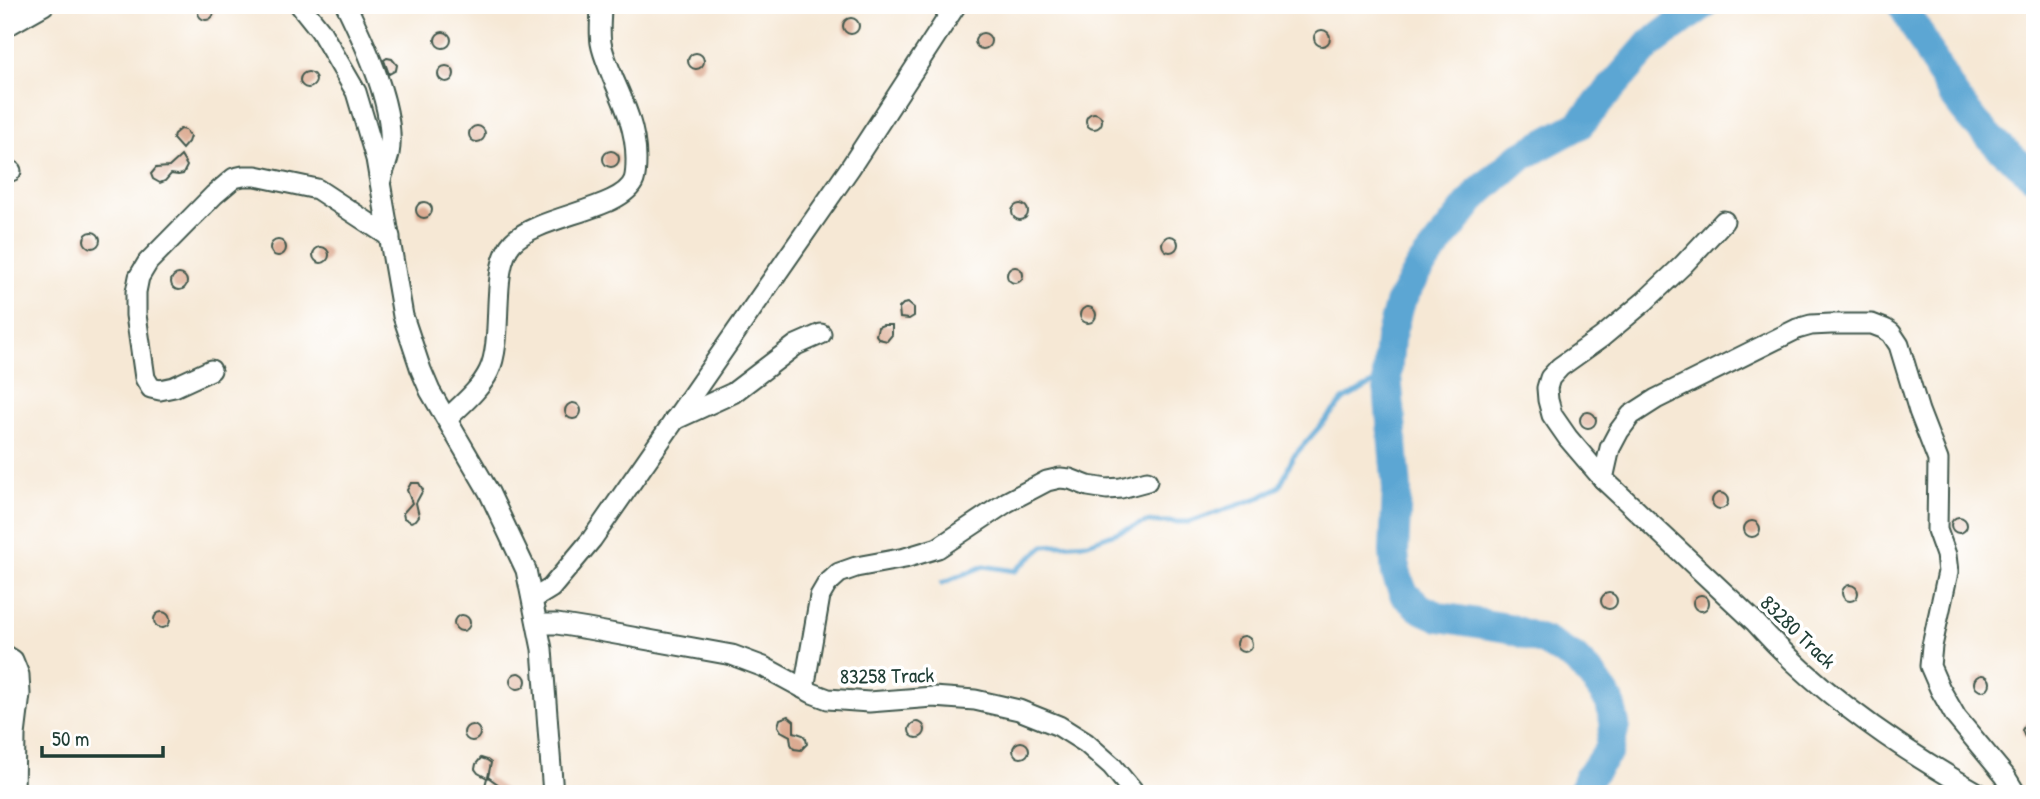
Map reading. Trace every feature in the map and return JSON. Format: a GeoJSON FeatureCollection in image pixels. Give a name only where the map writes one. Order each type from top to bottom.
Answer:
{"type":"FeatureCollection","features":[{"type":"Feature","properties":{"kind":"street"},"geometry":{"type":"LineString","coordinates":[[5,27],[44,5]]}},
{"type":"Feature","properties":{"kind":"street"},"geometry":{"type":"LineString","coordinates":[[300,5],[320,30],[356,92],[380,181],[403,316],[412,347],[430,391],[489,492],[526,570],[538,624],[546,690],[553,794]]}},
{"type":"Feature","properties":{"kind":"street"},"geometry":{"type":"LineString","coordinates":[[346,5],[378,80],[388,122],[389,153],[380,181]]}},
{"type":"Feature","properties":{"kind":"street"},"geometry":{"type":"LineString","coordinates":[[447,419],[479,387],[489,371],[496,349],[503,258],[511,243],[528,230],[554,219],[591,209],[625,192],[634,182],[636,143],[626,107],[601,44],[601,5]]}},
{"type":"Feature","properties":{"kind":"street"},"geometry":{"type":"LineString","coordinates":[[533,598],[551,588],[579,556],[850,169],[956,5]]}},
{"type":"Feature","properties":{"kind":"street"},"geometry":{"type":"LineString","coordinates":[[211,370],[174,387],[160,390],[152,388],[145,378],[135,315],[136,292],[139,277],[148,262],[234,178],[256,176],[317,189],[390,237]]}},
{"type":"Feature","properties":{"kind":"street","name":"83280 Track"},"geometry":{"type":"LineString","coordinates":[[1724,221],[1645,302],[1560,367],[1550,378],[1547,388],[1552,415],[1567,438],[1603,479],[1754,621],[1777,647],[1835,697],[1917,757],[1980,794]]}},
{"type":"Feature","properties":{"kind":"street"},"geometry":{"type":"LineString","coordinates":[[1603,479],[1610,448],[1619,431],[1631,415],[1656,399],[1797,329],[1811,325],[1872,324],[1891,333],[1899,345],[1919,411],[1938,460],[1937,530],[1946,555],[1948,572],[1930,666],[1956,717],[2005,776],[2016,794]]}},
{"type":"Feature","properties":{"kind":"street"},"geometry":{"type":"LineString","coordinates":[[674,420],[733,393],[796,345],[821,334]]}},
{"type":"Feature","properties":{"kind":"street"},"geometry":{"type":"LineString","coordinates":[[804,689],[820,596],[827,584],[839,573],[938,548],[1007,502],[1046,481],[1060,478],[1107,489],[1147,481]]}},
{"type":"Feature","properties":{"kind":"street","name":"83258 Track"},"geometry":{"type":"LineString","coordinates":[[538,624],[557,624],[732,655],[764,667],[828,699],[869,702],[933,697],[975,700],[1019,710],[1059,726],[1086,743],[1112,766],[1135,794]]}},
{"type":"Feature","properties":{"kind":"street"},"geometry":{"type":"LineString","coordinates":[[5,655],[13,660],[19,675],[14,794]]}},
{"type":"Feature","properties":{"kind":"building"},"geometry":{"type":"Polygon","coordinates":[[[206,4],[212,6],[212,18],[206,20],[200,18],[198,12],[200,6],[206,4]]]}},
{"type":"Feature","properties":{"kind":"building"},"geometry":{"type":"Polygon","coordinates":[[[851,18],[857,20],[857,32],[851,34],[845,32],[843,26],[845,20],[851,18]]]}},
{"type":"Feature","properties":{"kind":"building"},"geometry":{"type":"Polygon","coordinates":[[[1322,30],[1328,32],[1328,44],[1322,46],[1316,44],[1314,38],[1316,32],[1322,30]]]}},
{"type":"Feature","properties":{"kind":"building"},"geometry":{"type":"Polygon","coordinates":[[[443,32],[449,34],[449,46],[443,48],[437,46],[435,40],[437,34],[443,32]]]}},
{"type":"Feature","properties":{"kind":"building"},"geometry":{"type":"Polygon","coordinates":[[[983,33],[989,35],[989,47],[983,49],[977,47],[975,41],[977,35],[983,33]]]}},
{"type":"Feature","properties":{"kind":"building"},"geometry":{"type":"Polygon","coordinates":[[[696,53],[702,55],[702,67],[696,69],[690,67],[688,61],[690,55],[696,53]]]}},
{"type":"Feature","properties":{"kind":"building"},"geometry":{"type":"Polygon","coordinates":[[[387,58],[397,65],[396,70],[389,74],[384,60],[387,58]]]}},
{"type":"Feature","properties":{"kind":"building"},"geometry":{"type":"Polygon","coordinates":[[[446,66],[452,68],[452,80],[446,82],[440,80],[438,74],[440,68],[446,66]]]}},
{"type":"Feature","properties":{"kind":"building"},"geometry":{"type":"Polygon","coordinates":[[[308,72],[314,74],[314,86],[308,88],[302,86],[300,80],[302,74],[308,72]]]}},
{"type":"Feature","properties":{"kind":"building"},"geometry":{"type":"Polygon","coordinates":[[[1094,113],[1100,115],[1100,127],[1094,129],[1088,127],[1086,121],[1088,115],[1094,113]]]}},
{"type":"Feature","properties":{"kind":"building"},"geometry":{"type":"Polygon","coordinates":[[[477,126],[483,128],[483,140],[477,142],[471,140],[469,134],[471,128],[477,126]]]}},
{"type":"Feature","properties":{"kind":"building"},"geometry":{"type":"Polygon","coordinates":[[[180,129],[190,136],[182,149],[173,139],[180,129]]]}},
{"type":"Feature","properties":{"kind":"building"},"geometry":{"type":"Polygon","coordinates":[[[611,151],[617,153],[617,165],[611,167],[605,165],[603,159],[605,153],[611,151]]]}},
{"type":"Feature","properties":{"kind":"building"},"geometry":{"type":"Polygon","coordinates":[[[181,156],[187,166],[183,174],[171,174],[160,183],[153,179],[151,174],[156,168],[169,167],[181,156]]]}},
{"type":"Feature","properties":{"kind":"building"},"geometry":{"type":"Polygon","coordinates":[[[424,202],[430,204],[430,216],[424,218],[418,216],[416,210],[418,204],[424,202]]]}},
{"type":"Feature","properties":{"kind":"building"},"geometry":{"type":"Polygon","coordinates":[[[1020,204],[1026,206],[1026,218],[1020,220],[1014,218],[1012,212],[1014,206],[1020,204]]]}},
{"type":"Feature","properties":{"kind":"building"},"geometry":{"type":"Polygon","coordinates":[[[92,232],[98,234],[98,246],[92,248],[86,246],[84,240],[86,234],[92,232]]]}},
{"type":"Feature","properties":{"kind":"building"},"geometry":{"type":"Polygon","coordinates":[[[1170,236],[1176,238],[1176,250],[1170,252],[1164,250],[1162,244],[1164,238],[1170,236]]]}},
{"type":"Feature","properties":{"kind":"building"},"geometry":{"type":"Polygon","coordinates":[[[278,240],[284,242],[284,254],[278,256],[272,254],[270,248],[272,242],[278,240]]]}},
{"type":"Feature","properties":{"kind":"building"},"geometry":{"type":"Polygon","coordinates":[[[321,247],[327,249],[327,261],[321,263],[315,261],[313,255],[315,249],[321,247]]]}},
{"type":"Feature","properties":{"kind":"building"},"geometry":{"type":"Polygon","coordinates":[[[1015,267],[1021,269],[1021,281],[1015,283],[1009,281],[1007,275],[1009,269],[1015,267]]]}},
{"type":"Feature","properties":{"kind":"building"},"geometry":{"type":"Polygon","coordinates":[[[179,274],[185,276],[185,288],[179,290],[173,288],[171,282],[173,276],[179,274]]]}},
{"type":"Feature","properties":{"kind":"building"},"geometry":{"type":"Polygon","coordinates":[[[908,303],[914,308],[914,316],[909,319],[900,318],[899,308],[908,303]]]}},
{"type":"Feature","properties":{"kind":"building"},"geometry":{"type":"Polygon","coordinates":[[[1088,307],[1094,309],[1094,321],[1088,323],[1082,321],[1080,315],[1082,309],[1088,307]]]}},
{"type":"Feature","properties":{"kind":"building"},"geometry":{"type":"Polygon","coordinates":[[[892,325],[892,335],[887,341],[876,335],[878,327],[892,325]]]}},
{"type":"Feature","properties":{"kind":"building"},"geometry":{"type":"Polygon","coordinates":[[[573,403],[579,405],[579,417],[573,419],[567,417],[565,411],[567,405],[573,403]]]}},
{"type":"Feature","properties":{"kind":"building"},"geometry":{"type":"Polygon","coordinates":[[[1588,412],[1594,414],[1594,426],[1588,428],[1582,426],[1580,420],[1582,414],[1588,412]]]}},
{"type":"Feature","properties":{"kind":"building"},"geometry":{"type":"Polygon","coordinates":[[[411,483],[419,483],[423,490],[416,503],[419,516],[411,522],[404,518],[403,513],[412,503],[407,490],[411,483]]]}},
{"type":"Feature","properties":{"kind":"building"},"geometry":{"type":"Polygon","coordinates":[[[1720,493],[1726,495],[1726,507],[1720,509],[1714,507],[1712,501],[1714,495],[1720,493]]]}},
{"type":"Feature","properties":{"kind":"building"},"geometry":{"type":"Polygon","coordinates":[[[1959,517],[1965,519],[1965,531],[1959,533],[1953,531],[1951,525],[1953,519],[1959,517]]]}},
{"type":"Feature","properties":{"kind":"building"},"geometry":{"type":"Polygon","coordinates":[[[1752,521],[1758,523],[1758,535],[1752,537],[1746,535],[1744,529],[1746,523],[1752,521]]]}},
{"type":"Feature","properties":{"kind":"building"},"geometry":{"type":"Polygon","coordinates":[[[1850,585],[1856,587],[1856,599],[1850,601],[1844,599],[1842,593],[1844,587],[1850,585]]]}},
{"type":"Feature","properties":{"kind":"building"},"geometry":{"type":"Polygon","coordinates":[[[1609,593],[1615,595],[1615,607],[1609,609],[1603,607],[1601,601],[1603,595],[1609,593]]]}},
{"type":"Feature","properties":{"kind":"building"},"geometry":{"type":"Polygon","coordinates":[[[1701,595],[1707,597],[1707,609],[1701,611],[1695,609],[1693,603],[1695,597],[1701,595]]]}},
{"type":"Feature","properties":{"kind":"building"},"geometry":{"type":"Polygon","coordinates":[[[162,612],[168,614],[168,626],[162,628],[156,626],[154,620],[156,614],[162,612]]]}},
{"type":"Feature","properties":{"kind":"building"},"geometry":{"type":"Polygon","coordinates":[[[462,615],[468,617],[468,629],[462,631],[456,629],[454,623],[456,617],[462,615]]]}},
{"type":"Feature","properties":{"kind":"building"},"geometry":{"type":"Polygon","coordinates":[[[1244,636],[1250,638],[1250,650],[1244,652],[1238,650],[1236,644],[1238,638],[1244,636]]]}},
{"type":"Feature","properties":{"kind":"building"},"geometry":{"type":"Polygon","coordinates":[[[518,673],[524,675],[524,687],[518,689],[512,687],[510,681],[512,675],[518,673]]]}},
{"type":"Feature","properties":{"kind":"building"},"geometry":{"type":"Polygon","coordinates":[[[1982,675],[1988,677],[1988,689],[1982,691],[1976,689],[1974,683],[1976,677],[1982,675]]]}},
{"type":"Feature","properties":{"kind":"building"},"geometry":{"type":"Polygon","coordinates":[[[788,716],[794,721],[794,732],[806,739],[807,744],[801,750],[794,749],[790,736],[778,726],[780,719],[788,716]]]}},
{"type":"Feature","properties":{"kind":"building"},"geometry":{"type":"Polygon","coordinates":[[[2035,720],[2035,742],[2025,737],[2022,730],[2026,723],[2035,720]]]}},
{"type":"Feature","properties":{"kind":"building"},"geometry":{"type":"Polygon","coordinates":[[[917,722],[923,724],[923,736],[917,738],[911,736],[909,730],[911,724],[917,722]]]}},
{"type":"Feature","properties":{"kind":"building"},"geometry":{"type":"Polygon","coordinates":[[[472,725],[478,727],[478,739],[472,741],[466,739],[464,733],[466,727],[472,725]]]}},
{"type":"Feature","properties":{"kind":"building"},"geometry":{"type":"Polygon","coordinates":[[[1021,742],[1027,744],[1027,756],[1021,758],[1015,756],[1013,750],[1015,744],[1021,742]]]}},
{"type":"Feature","properties":{"kind":"building"},"geometry":{"type":"Polygon","coordinates":[[[481,758],[491,763],[488,777],[512,794],[483,794],[487,778],[475,769],[481,758]]]}},
{"type":"Feature","properties":{"kind":"waterway"},"geometry":{"type":"LineString","coordinates":[[1582,794],[1587,780],[1609,750],[1615,725],[1610,702],[1593,677],[1574,658],[1544,641],[1508,628],[1440,617],[1420,608],[1404,594],[1396,574],[1394,552],[1397,489],[1387,376],[1390,339],[1399,304],[1418,270],[1477,194],[1518,158],[1579,125],[1649,45],[1703,5]]}},
{"type":"Feature","properties":{"kind":"waterway"},"geometry":{"type":"LineString","coordinates":[[1902,5],[1942,77],[1965,111],[1993,141],[2035,177]]}},
{"type":"Feature","properties":{"kind":"waterway"},"geometry":{"type":"LineString","coordinates":[[942,583],[984,566],[1015,571],[1044,546],[1088,543],[1146,522],[1189,522],[1261,497],[1280,486],[1293,457],[1343,400],[1387,376]]}}]}
